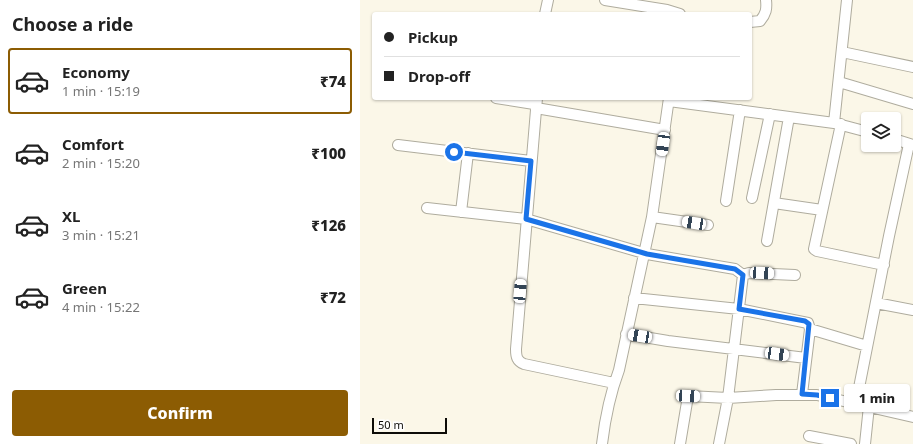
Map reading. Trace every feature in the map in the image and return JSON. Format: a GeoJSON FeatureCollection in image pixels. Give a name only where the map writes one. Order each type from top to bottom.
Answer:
{"type":"FeatureCollection","features":[{"type":"Feature","properties":{"kind":"street"},"geometry":{"type":"LineString","coordinates":[[545,12],[548,0]]}},
{"type":"Feature","properties":{"kind":"street"},"geometry":{"type":"LineString","coordinates":[[610,0],[674,12]]}},
{"type":"Feature","properties":{"kind":"street"},"geometry":{"type":"LineString","coordinates":[[752,22],[760,21],[764,17],[767,10],[766,0]]}},
{"type":"Feature","properties":{"kind":"street"},"geometry":{"type":"LineString","coordinates":[[848,0],[839,82],[838,124],[814,244],[815,250],[884,265]]}},
{"type":"Feature","properties":{"kind":"street"},"geometry":{"type":"LineString","coordinates":[[842,52],[913,67]]}},
{"type":"Feature","properties":{"kind":"street"},"geometry":{"type":"LineString","coordinates":[[839,82],[913,104]]}},
{"type":"Feature","properties":{"kind":"street"},"geometry":{"type":"LineString","coordinates":[[509,100],[534,104],[536,103],[665,130]]}},
{"type":"Feature","properties":{"kind":"street"},"geometry":{"type":"LineString","coordinates":[[602,444],[604,424],[614,383],[619,370],[652,217],[669,100]]}},
{"type":"Feature","properties":{"kind":"street"},"geometry":{"type":"LineString","coordinates":[[675,100],[838,124],[861,130]]}},
{"type":"Feature","properties":{"kind":"street"},"geometry":{"type":"LineString","coordinates":[[536,103],[516,357],[519,362],[524,364],[614,383]]}},
{"type":"Feature","properties":{"kind":"street"},"geometry":{"type":"LineString","coordinates":[[726,201],[740,110]]}},
{"type":"Feature","properties":{"kind":"street"},"geometry":{"type":"LineString","coordinates":[[752,198],[770,114]]}},
{"type":"Feature","properties":{"kind":"street"},"geometry":{"type":"LineString","coordinates":[[767,241],[789,117]]}},
{"type":"Feature","properties":{"kind":"street"},"geometry":{"type":"LineString","coordinates":[[856,403],[884,265],[911,144],[901,141]]}},
{"type":"Feature","properties":{"kind":"street"},"geometry":{"type":"LineString","coordinates":[[398,145],[531,161]]}},
{"type":"Feature","properties":{"kind":"street"},"geometry":{"type":"LineString","coordinates":[[461,212],[468,153]]}},
{"type":"Feature","properties":{"kind":"street"},"geometry":{"type":"LineString","coordinates":[[774,203],[822,210]]}},
{"type":"Feature","properties":{"kind":"street"},"geometry":{"type":"LineString","coordinates":[[428,208],[526,219],[644,253],[735,269],[743,275]]}},
{"type":"Feature","properties":{"kind":"street"},"geometry":{"type":"LineString","coordinates":[[652,217],[708,225]]}},
{"type":"Feature","properties":{"kind":"street"},"geometry":{"type":"LineString","coordinates":[[743,275],[749,273],[795,275]]}},
{"type":"Feature","properties":{"kind":"street"},"geometry":{"type":"LineString","coordinates":[[719,444],[728,398],[743,275]]}},
{"type":"Feature","properties":{"kind":"street"},"geometry":{"type":"LineString","coordinates":[[634,298],[739,309],[805,321],[809,324],[810,329],[802,394]]}},
{"type":"Feature","properties":{"kind":"street"},"geometry":{"type":"LineString","coordinates":[[876,303],[913,310]]}},
{"type":"Feature","properties":{"kind":"street"},"geometry":{"type":"LineString","coordinates":[[810,329],[868,346]]}},
{"type":"Feature","properties":{"kind":"street"},"geometry":{"type":"LineString","coordinates":[[626,334],[668,341],[806,358]]}},
{"type":"Feature","properties":{"kind":"street"},"geometry":{"type":"LineString","coordinates":[[680,444],[688,396],[728,398],[802,394],[817,395],[913,417]]}},
{"type":"Feature","properties":{"kind":"street"},"geometry":{"type":"LineString","coordinates":[[865,444],[869,406]]}},
{"type":"Feature","properties":{"kind":"street"},"geometry":{"type":"LineString","coordinates":[[809,436],[851,444]]}},
{"type":"Feature","properties":{"kind":"route"},"geometry":{"type":"LineString","coordinates":[[454,152],[531,161],[526,219],[647,254],[735,269],[743,275],[739,309],[805,321],[809,324],[810,329],[802,394],[830,398]]}}]}
